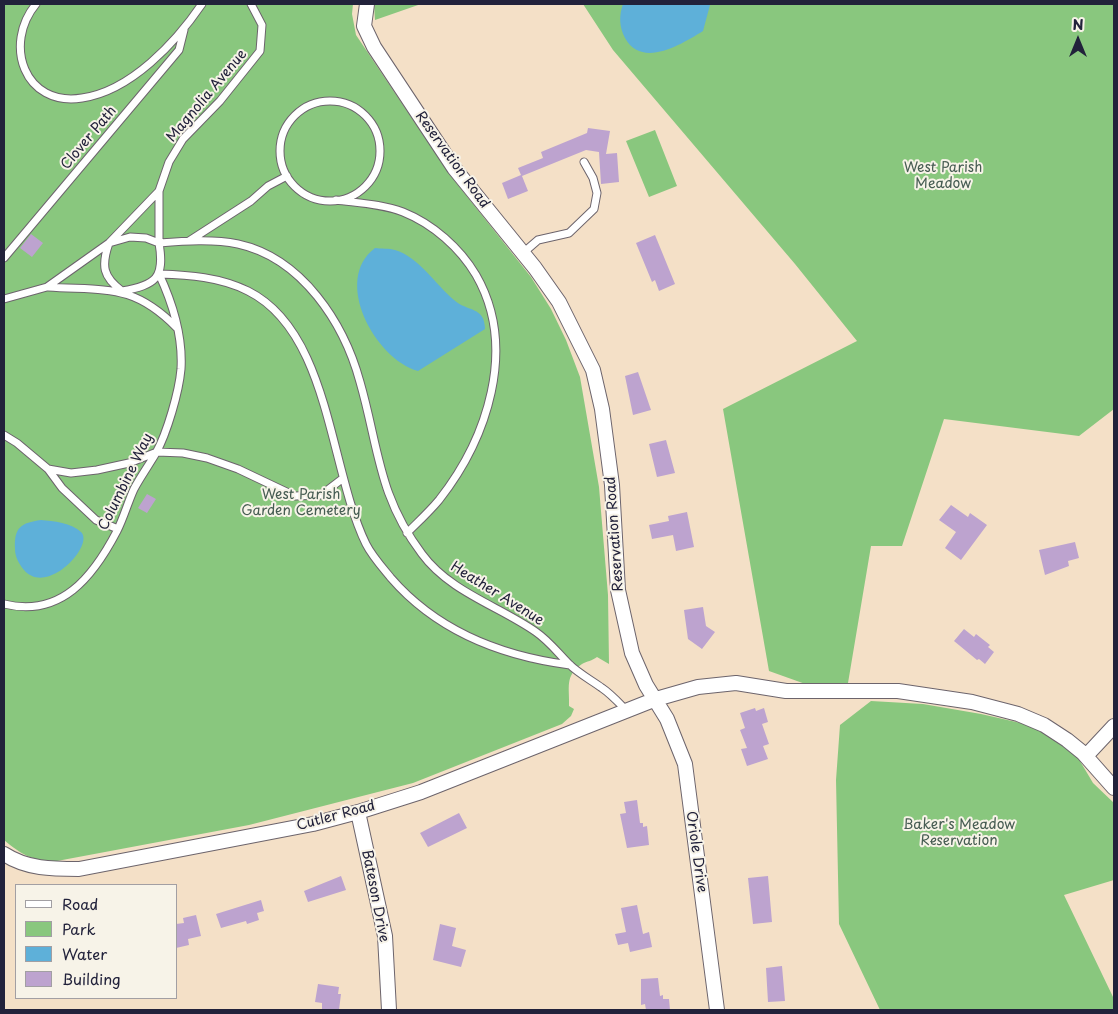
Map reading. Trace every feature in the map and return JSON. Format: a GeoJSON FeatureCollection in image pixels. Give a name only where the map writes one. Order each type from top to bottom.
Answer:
{"type":"FeatureCollection","features":[{"type":"Feature","properties":{"kind":"street","name":"Reservation Road"},"geometry":{"type":"LineString","coordinates":[[367,4],[364,26],[374,47],[454,168],[523,252],[559,302],[593,370],[602,409],[612,484],[618,590],[632,653],[646,685],[656,699]]}},
{"type":"Feature","properties":{"kind":"street"},"geometry":{"type":"LineString","coordinates":[[656,699],[698,687],[736,683],[786,691],[898,691],[972,702],[1018,714],[1044,725],[1086,756],[1114,788]]}},
{"type":"Feature","properties":{"kind":"street","name":"Cutler Road"},"geometry":{"type":"LineString","coordinates":[[4,854],[31,866],[53,869],[79,869],[313,824],[421,792],[656,699]]}},
{"type":"Feature","properties":{"kind":"street","name":"Oriole Drive"},"geometry":{"type":"LineString","coordinates":[[656,699],[684,764],[717,1010]]}},
{"type":"Feature","properties":{"kind":"street"},"geometry":{"type":"LineString","coordinates":[[1086,756],[1114,726]]}},
{"type":"Feature","properties":{"kind":"street","name":"Bateson Drive"},"geometry":{"type":"LineString","coordinates":[[358,812],[385,936],[389,1010]]}},
{"type":"Feature","properties":{"kind":"lane"},"geometry":{"type":"LineString","coordinates":[[36,4],[29,12],[20,36],[20,56],[26,74],[42,92],[59,98],[82,98],[107,90],[165,51],[202,4]]}},
{"type":"Feature","properties":{"kind":"lane","name":"Magnolia Avenue"},"geometry":{"type":"LineString","coordinates":[[4,299],[48,287],[109,243],[159,190],[169,162],[183,139],[220,101],[260,51],[262,25],[251,4]]}},
{"type":"Feature","properties":{"kind":"lane","name":"Clover Path"},"geometry":{"type":"LineString","coordinates":[[4,258],[179,50],[184,29]]}},
{"type":"Feature","properties":{"kind":"lane"},"geometry":{"type":"LineString","coordinates":[[336,200],[352,196],[365,187],[375,174],[380,159],[380,143],[375,128],[366,115],[353,106],[337,101],[321,101],[306,107],[293,117],[284,130],[280,145],[281,162],[287,176],[305,194],[317,199],[376,205],[403,212],[448,241],[469,264],[484,290],[494,317],[496,368],[491,395],[481,425],[469,452],[438,501],[407,533]]}},
{"type":"Feature","properties":{"kind":"lane"},"geometry":{"type":"LineString","coordinates":[[523,252],[538,240],[569,233],[594,209],[596,193],[593,178],[584,162]]}},
{"type":"Feature","properties":{"kind":"lane"},"geometry":{"type":"LineString","coordinates":[[189,241],[236,211],[268,186],[287,176]]}},
{"type":"Feature","properties":{"kind":"lane"},"geometry":{"type":"LineString","coordinates":[[48,287],[122,292],[144,288],[159,274],[162,258],[159,243],[159,190]]}},
{"type":"Feature","properties":{"kind":"lane"},"geometry":{"type":"LineString","coordinates":[[159,243],[146,238],[130,237],[109,243],[104,257],[106,274],[110,282],[122,292],[145,301],[161,312],[178,329]]}},
{"type":"Feature","properties":{"kind":"lane","name":"Heather Avenue"},"geometry":{"type":"LineString","coordinates":[[159,243],[189,241],[238,244],[276,260],[294,274],[326,307],[351,356],[360,382],[377,460],[397,517],[423,556],[440,574],[471,595],[537,633],[570,665],[604,689],[628,711]]}},
{"type":"Feature","properties":{"kind":"lane"},"geometry":{"type":"LineString","coordinates":[[159,274],[200,277],[224,282],[247,290],[263,300],[280,315],[295,334],[308,358],[319,389],[342,479],[367,545],[403,592],[452,629],[480,642],[534,660],[570,665]]}},
{"type":"Feature","properties":{"kind":"lane","name":"Columbine Way"},"geometry":{"type":"LineString","coordinates":[[4,604],[16,608],[36,607],[62,599],[80,585],[96,567],[118,529],[126,506],[141,476],[157,452],[181,371],[182,352],[170,297],[159,274]]}},
{"type":"Feature","properties":{"kind":"lane"},"geometry":{"type":"LineString","coordinates":[[4,435],[17,443],[48,469],[80,507],[96,520],[118,529]]}},
{"type":"Feature","properties":{"kind":"lane"},"geometry":{"type":"LineString","coordinates":[[48,469],[71,473],[97,470],[129,463],[157,452],[183,453],[207,458],[238,469],[294,496],[321,495],[342,479]]}},
{"type":"Feature","properties":{"kind":"green space","name":"West Parish Garden Cemetery"},"geometry":{"type":"Polygon","coordinates":[[[4,4],[353,4],[352,14],[356,35],[450,175],[531,277],[551,309],[566,340],[580,377],[599,487],[608,595],[609,664],[597,657],[576,669],[569,683],[569,706],[574,709],[571,716],[562,724],[413,783],[249,825],[57,861],[41,860],[28,856],[16,850],[4,840],[4,4]]]}},
{"type":"Feature","properties":{"kind":"green space"},"geometry":{"type":"Polygon","coordinates":[[[374,4],[421,4],[375,20],[374,4]]]}},
{"type":"Feature","properties":{"kind":"green space","name":"West Parish Meadow"},"geometry":{"type":"Polygon","coordinates":[[[583,4],[1114,4],[1114,409],[1079,436],[944,419],[902,546],[871,546],[848,683],[811,686],[769,671],[723,409],[857,341],[795,264],[613,50],[583,4]]]}},
{"type":"Feature","properties":{"kind":"green space"},"geometry":{"type":"Polygon","coordinates":[[[655,130],[677,186],[649,197],[626,141],[655,130]]]}},
{"type":"Feature","properties":{"kind":"green space","name":"Baker's Meadow Reservation"},"geometry":{"type":"Polygon","coordinates":[[[871,701],[923,704],[981,714],[1025,724],[1051,734],[1077,756],[1093,783],[1114,803],[1114,880],[1064,895],[1114,999],[1114,1010],[880,1010],[839,924],[836,780],[840,725],[871,701]]]}},
{"type":"Feature","properties":{"kind":"water"},"geometry":{"type":"Polygon","coordinates":[[[623,4],[710,5],[703,31],[674,47],[652,53],[641,52],[632,47],[625,38],[620,21],[623,4]]]}},
{"type":"Feature","properties":{"kind":"water"},"geometry":{"type":"Polygon","coordinates":[[[375,248],[395,250],[412,259],[454,300],[479,313],[482,316],[485,329],[418,371],[402,364],[387,351],[374,335],[364,317],[358,298],[358,279],[363,262],[375,248]]]}},
{"type":"Feature","properties":{"kind":"water"},"geometry":{"type":"Polygon","coordinates":[[[41,520],[73,526],[81,532],[84,538],[75,557],[66,566],[56,573],[45,577],[34,577],[20,565],[15,552],[15,542],[20,527],[41,520]]]}},
{"type":"Feature","properties":{"kind":"building"},"geometry":{"type":"Polygon","coordinates":[[[588,128],[610,131],[606,154],[617,153],[619,182],[601,184],[599,152],[586,150],[522,176],[528,191],[508,199],[502,183],[521,175],[518,168],[543,158],[541,152],[587,133],[588,128]]]}},
{"type":"Feature","properties":{"kind":"building"},"geometry":{"type":"Polygon","coordinates":[[[31,234],[43,243],[32,257],[20,248],[31,234]]]}},
{"type":"Feature","properties":{"kind":"building"},"geometry":{"type":"Polygon","coordinates":[[[655,235],[675,284],[659,291],[655,280],[652,282],[636,243],[655,235]]]}},
{"type":"Feature","properties":{"kind":"building"},"geometry":{"type":"Polygon","coordinates":[[[638,372],[651,410],[633,415],[625,376],[638,372]]]}},
{"type":"Feature","properties":{"kind":"building"},"geometry":{"type":"Polygon","coordinates":[[[666,440],[675,473],[657,477],[649,444],[666,440]]]}},
{"type":"Feature","properties":{"kind":"building"},"geometry":{"type":"Polygon","coordinates":[[[147,494],[156,499],[147,513],[138,508],[147,494]]]}},
{"type":"Feature","properties":{"kind":"building"},"geometry":{"type":"Polygon","coordinates":[[[951,505],[968,517],[970,513],[987,525],[961,560],[945,548],[956,532],[939,520],[951,505]]]}},
{"type":"Feature","properties":{"kind":"building"},"geometry":{"type":"Polygon","coordinates":[[[687,512],[694,547],[676,551],[673,535],[652,539],[649,525],[669,521],[668,516],[687,512]]]}},
{"type":"Feature","properties":{"kind":"building"},"geometry":{"type":"Polygon","coordinates":[[[1075,542],[1079,558],[1068,561],[1069,566],[1045,575],[1039,550],[1075,542]]]}},
{"type":"Feature","properties":{"kind":"building"},"geometry":{"type":"Polygon","coordinates":[[[703,607],[706,626],[715,632],[702,649],[688,639],[684,610],[703,607]]]}},
{"type":"Feature","properties":{"kind":"building"},"geometry":{"type":"Polygon","coordinates":[[[964,629],[974,637],[976,634],[990,645],[988,647],[994,652],[985,664],[979,659],[977,660],[954,641],[964,629]]]}},
{"type":"Feature","properties":{"kind":"building"},"geometry":{"type":"Polygon","coordinates":[[[755,708],[756,711],[764,708],[768,722],[762,724],[769,744],[763,746],[768,759],[747,766],[741,749],[747,748],[740,730],[745,728],[740,713],[755,708]]]}},
{"type":"Feature","properties":{"kind":"building"},"geometry":{"type":"Polygon","coordinates":[[[637,800],[640,823],[643,823],[643,827],[647,826],[649,845],[627,848],[620,814],[626,813],[624,802],[637,800]]]}},
{"type":"Feature","properties":{"kind":"building"},"geometry":{"type":"Polygon","coordinates":[[[459,813],[467,828],[428,847],[420,833],[459,813]]]}},
{"type":"Feature","properties":{"kind":"building"},"geometry":{"type":"Polygon","coordinates":[[[341,876],[346,890],[308,902],[304,891],[341,876]]]}},
{"type":"Feature","properties":{"kind":"building"},"geometry":{"type":"Polygon","coordinates":[[[768,876],[772,922],[753,924],[748,878],[768,876]]]}},
{"type":"Feature","properties":{"kind":"building"},"geometry":{"type":"Polygon","coordinates":[[[261,900],[264,911],[257,913],[259,920],[247,924],[246,921],[221,928],[216,914],[261,900]]]}},
{"type":"Feature","properties":{"kind":"building"},"geometry":{"type":"Polygon","coordinates":[[[637,905],[643,934],[649,932],[652,947],[630,952],[628,943],[618,945],[615,934],[626,932],[621,908],[637,905]]]}},
{"type":"Feature","properties":{"kind":"building"},"geometry":{"type":"Polygon","coordinates":[[[196,915],[201,936],[188,939],[189,945],[178,948],[178,924],[184,923],[183,918],[196,915]]]}},
{"type":"Feature","properties":{"kind":"building"},"geometry":{"type":"Polygon","coordinates":[[[440,924],[456,928],[452,946],[466,950],[461,967],[433,960],[440,924]]]}},
{"type":"Feature","properties":{"kind":"building"},"geometry":{"type":"Polygon","coordinates":[[[782,966],[785,1001],[768,1002],[766,968],[782,966]]]}},
{"type":"Feature","properties":{"kind":"building"},"geometry":{"type":"Polygon","coordinates":[[[658,978],[660,996],[663,995],[663,999],[669,999],[670,1010],[646,1010],[645,1004],[641,1005],[641,979],[658,978]]]}},
{"type":"Feature","properties":{"kind":"building"},"geometry":{"type":"Polygon","coordinates":[[[318,984],[339,987],[338,994],[341,994],[339,1010],[322,1010],[322,1003],[315,1002],[318,984]]]}}]}
